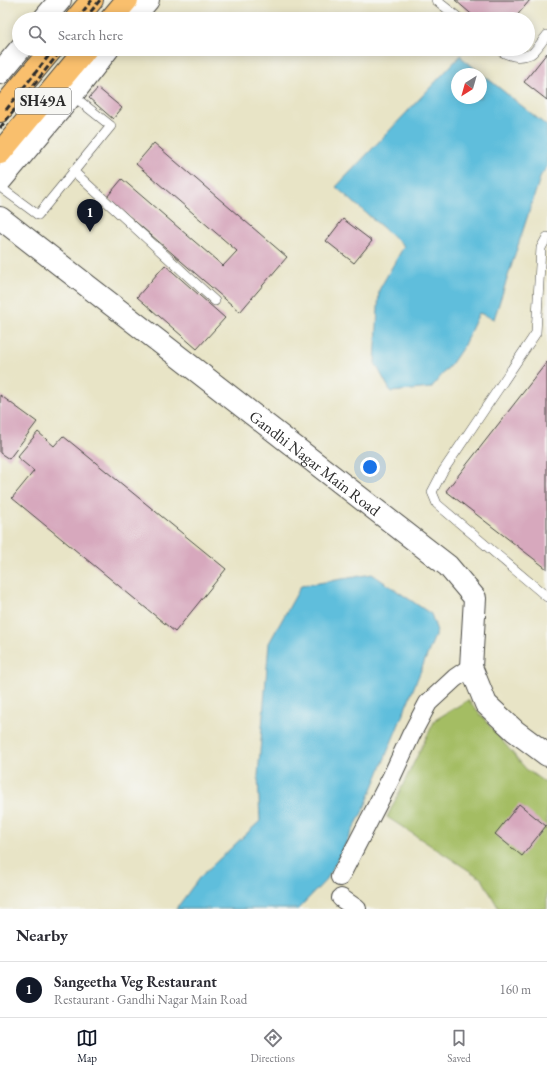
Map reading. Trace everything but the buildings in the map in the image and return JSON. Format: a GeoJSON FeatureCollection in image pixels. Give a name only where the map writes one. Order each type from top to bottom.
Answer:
{"type":"FeatureCollection","features":[{"type":"Feature","properties":{"kind":"main road"},"geometry":{"type":"LineString","coordinates":[[82,12],[92,0]]}},
{"type":"Feature","properties":{"kind":"main road"},"geometry":{"type":"LineString","coordinates":[[117,12],[127,0]]}},
{"type":"Feature","properties":{"kind":"main road","name":"SH49A"},"geometry":{"type":"LineString","coordinates":[[0,111],[46,56]]}},
{"type":"Feature","properties":{"kind":"main road","name":"SH49A"},"geometry":{"type":"LineString","coordinates":[[0,153],[80,56]]}},
{"type":"Feature","properties":{"kind":"street"},"geometry":{"type":"LineString","coordinates":[[50,12],[60,0]]}},
{"type":"Feature","properties":{"kind":"street"},"geometry":{"type":"LineString","coordinates":[[138,12],[148,0]]}},
{"type":"Feature","properties":{"kind":"street"},"geometry":{"type":"LineString","coordinates":[[0,73],[14,56]]}},
{"type":"Feature","properties":{"kind":"street"},"geometry":{"type":"LineString","coordinates":[[0,181],[103,56]]}},
{"type":"Feature","properties":{"kind":"street","name":"Gandhi Nagar Main Road"},"geometry":{"type":"LineString","coordinates":[[0,218],[448,566],[475,598],[471,667],[486,704],[515,731],[547,755]]}},
{"type":"Feature","properties":{"kind":"street"},"geometry":{"type":"LineString","coordinates":[[340,877],[428,703],[455,678],[471,667]]}},
{"type":"Feature","properties":{"kind":"street"},"geometry":{"type":"LineString","coordinates":[[341,898],[357,909]]}},
{"type":"Feature","properties":{"kind":"lane"},"geometry":{"type":"LineString","coordinates":[[436,0],[451,12]]}},
{"type":"Feature","properties":{"kind":"lane"},"geometry":{"type":"LineString","coordinates":[[535,50],[547,35]]}},
{"type":"Feature","properties":{"kind":"lane"},"geometry":{"type":"LineString","coordinates":[[0,187],[38,215],[111,126],[72,95]]}},
{"type":"Feature","properties":{"kind":"lane"},"geometry":{"type":"LineString","coordinates":[[73,172],[215,301]]}},
{"type":"Feature","properties":{"kind":"lane"},"geometry":{"type":"LineString","coordinates":[[547,237],[541,248],[536,333],[443,471],[432,492],[437,504],[547,597]]}},
{"type":"Feature","properties":{"kind":"green space"},"geometry":{"type":"Polygon","coordinates":[[[468,700],[526,769],[547,784],[547,909],[499,909],[482,879],[387,817],[435,720],[468,700]]]}},
{"type":"Feature","properties":{"kind":"water"},"geometry":{"type":"Polygon","coordinates":[[[461,56],[474,68],[451,68],[451,104],[487,104],[487,78],[547,126],[547,167],[541,175],[494,319],[479,313],[463,347],[431,388],[391,392],[375,363],[379,290],[404,246],[336,187],[461,56]]]}},
{"type":"Feature","properties":{"kind":"water"},"geometry":{"type":"Polygon","coordinates":[[[372,574],[431,614],[437,631],[364,809],[327,879],[298,909],[176,909],[199,878],[260,821],[258,776],[269,643],[301,586],[372,574]]]}},
{"type":"Feature","properties":{"kind":"railway"},"geometry":{"type":"LineString","coordinates":[[83,12],[92,0]]}},
{"type":"Feature","properties":{"kind":"railway"},"geometry":{"type":"LineString","coordinates":[[91,12],[100,0]]}},
{"type":"Feature","properties":{"kind":"railway"},"geometry":{"type":"LineString","coordinates":[[6,110],[48,56]]}},
{"type":"Feature","properties":{"kind":"railway"},"geometry":{"type":"LineString","coordinates":[[0,128],[57,56]]}},
{"type":"Feature","properties":{"kind":"place","name":"Sangeetha Veg Restaurant"},"geometry":{"type":"Point","coordinates":[90,232]}}]}
